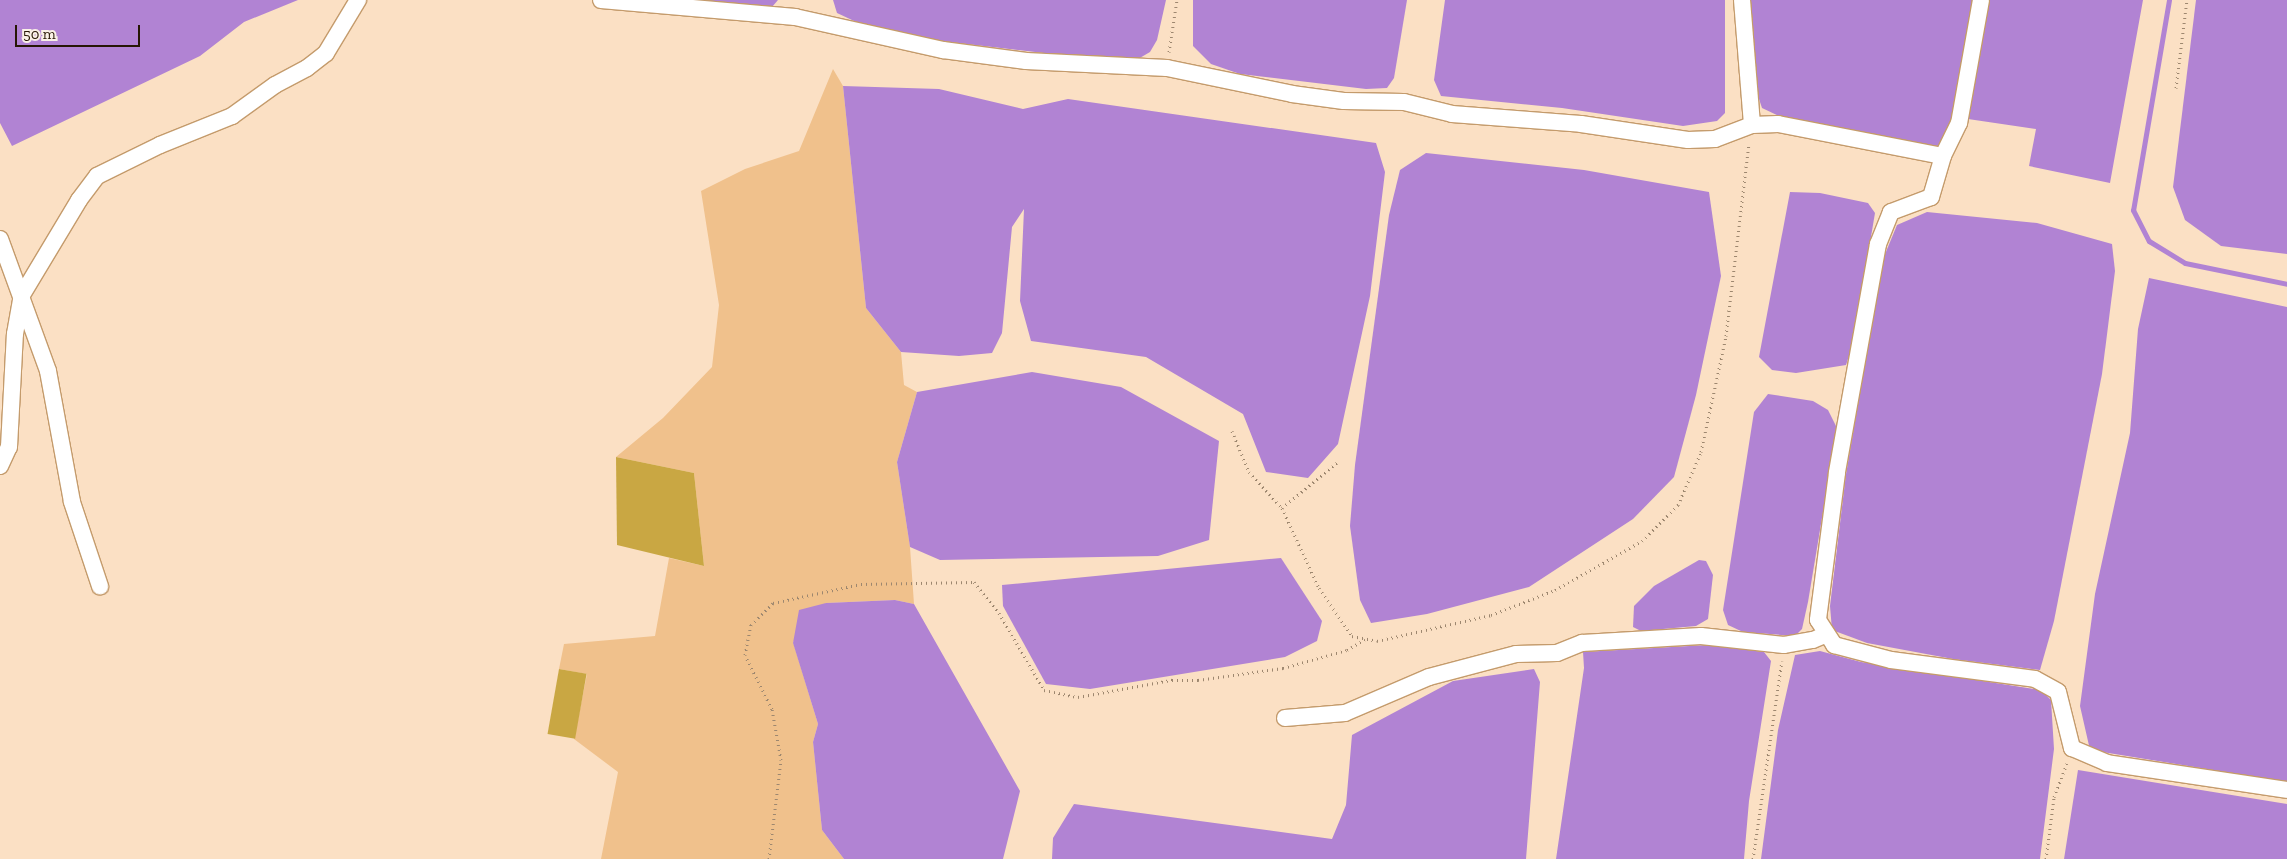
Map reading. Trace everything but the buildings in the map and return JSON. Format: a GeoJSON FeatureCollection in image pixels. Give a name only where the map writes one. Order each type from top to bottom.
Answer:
{"type":"FeatureCollection","features":[{"type":"Feature","properties":{"kind":"lane"},"geometry":{"type":"LineString","coordinates":[[0,466],[9,447],[15,334],[22,295],[79,200],[97,176],[160,145],[232,116],[274,85],[306,68],[326,52],[358,0]]}},
{"type":"Feature","properties":{"kind":"lane"},"geometry":{"type":"LineString","coordinates":[[600,0],[795,16],[943,50],[1026,61],[1167,68],[1292,94],[1344,101],[1404,102],[1452,114],[1581,124],[1688,140],[1715,139],[1752,125],[1778,124],[1943,156]]}},
{"type":"Feature","properties":{"kind":"lane"},"geometry":{"type":"LineString","coordinates":[[1742,0],[1752,125]]}},
{"type":"Feature","properties":{"kind":"lane"},"geometry":{"type":"LineString","coordinates":[[1982,0],[1959,123],[1943,156],[1931,197],[1891,212],[1878,244],[1837,474],[1818,620],[1834,645],[1891,660],[2034,679],[2058,692],[2072,748],[2107,763],[2287,790]]}},
{"type":"Feature","properties":{"kind":"lane"},"geometry":{"type":"LineString","coordinates":[[0,239],[22,295],[48,371],[72,502],[100,586]]}},
{"type":"Feature","properties":{"kind":"lane"},"geometry":{"type":"LineString","coordinates":[[1285,718],[1344,713],[1428,676],[1516,654],[1557,653],[1582,643],[1701,636],[1784,645],[1813,640],[1827,634]]}},
{"type":"Feature","properties":{"kind":"path"},"geometry":{"type":"LineString","coordinates":[[1167,68],[1177,0]]}},
{"type":"Feature","properties":{"kind":"path"},"geometry":{"type":"LineString","coordinates":[[2176,88],[2187,0]]}},
{"type":"Feature","properties":{"kind":"path"},"geometry":{"type":"LineString","coordinates":[[1232,431],[1249,472],[1282,508],[1318,588],[1352,636],[1377,640],[1490,615],[1555,590],[1642,541],[1678,505],[1701,452],[1726,336],[1741,186],[1752,125]]}},
{"type":"Feature","properties":{"kind":"path"},"geometry":{"type":"LineString","coordinates":[[1282,508],[1339,461]]}},
{"type":"Feature","properties":{"kind":"path"},"geometry":{"type":"LineString","coordinates":[[769,859],[781,760],[772,709],[745,655],[751,625],[773,603],[861,584],[929,580],[974,582],[999,613],[1044,690],[1078,697],[1172,680],[1198,680],[1283,668],[1347,650],[1366,638]]}},
{"type":"Feature","properties":{"kind":"path"},"geometry":{"type":"LineString","coordinates":[[1753,859],[1784,645]]}},
{"type":"Feature","properties":{"kind":"path"},"geometry":{"type":"LineString","coordinates":[[2046,859],[2054,797],[2072,748]]}},
{"type":"Feature","properties":{"kind":"shaded area"},"geometry":{"type":"Polygon","coordinates":[[[0,0],[298,0],[244,22],[200,56],[12,146],[0,123],[0,0]]]}},
{"type":"Feature","properties":{"kind":"shaded area"},"geometry":{"type":"Polygon","coordinates":[[[684,0],[778,0],[772,7],[684,0]]]}},
{"type":"Feature","properties":{"kind":"shaded area"},"geometry":{"type":"Polygon","coordinates":[[[833,0],[1166,0],[1157,40],[1150,52],[1138,59],[1095,59],[907,37],[867,27],[837,13],[833,0]]]}},
{"type":"Feature","properties":{"kind":"shaded area"},"geometry":{"type":"Polygon","coordinates":[[[1193,0],[1407,0],[1394,78],[1387,88],[1366,89],[1240,74],[1211,64],[1193,46],[1193,0]]]}},
{"type":"Feature","properties":{"kind":"shaded area"},"geometry":{"type":"Polygon","coordinates":[[[1445,0],[1725,0],[1725,113],[1717,121],[1683,126],[1562,108],[1441,96],[1434,80],[1445,0]]]}},
{"type":"Feature","properties":{"kind":"shaded area"},"geometry":{"type":"Polygon","coordinates":[[[1748,0],[1973,0],[1951,127],[1939,146],[1907,144],[1785,119],[1762,108],[1754,84],[1748,0]]]}},
{"type":"Feature","properties":{"kind":"shaded area"},"geometry":{"type":"Polygon","coordinates":[[[1987,0],[2143,0],[2110,183],[2029,166],[2036,129],[1968,119],[1987,0]]]}},
{"type":"Feature","properties":{"kind":"shaded area"},"geometry":{"type":"Polygon","coordinates":[[[2196,0],[2287,0],[2287,254],[2221,246],[2185,220],[2173,187],[2196,0]]]}},
{"type":"Feature","properties":{"kind":"shaded area"},"geometry":{"type":"Polygon","coordinates":[[[833,69],[843,86],[866,308],[901,352],[904,385],[917,392],[897,462],[910,547],[914,604],[895,600],[826,603],[793,642],[818,724],[813,742],[822,830],[844,859],[601,859],[618,772],[574,739],[587,674],[559,669],[564,644],[655,636],[669,558],[704,566],[694,473],[616,457],[663,418],[712,367],[719,305],[701,191],[745,169],[799,151],[833,69]]]}},
{"type":"Feature","properties":{"kind":"shaded area"},"geometry":{"type":"Polygon","coordinates":[[[843,86],[939,89],[1023,109],[1068,99],[1376,143],[1385,172],[1370,296],[1338,444],[1308,478],[1266,472],[1243,414],[1146,357],[1031,341],[1020,301],[1024,209],[1012,227],[1002,333],[992,353],[959,356],[901,352],[866,308],[843,86]]]}},
{"type":"Feature","properties":{"kind":"shaded area"},"geometry":{"type":"Polygon","coordinates":[[[1426,153],[1584,170],[1709,192],[1721,276],[1696,395],[1674,477],[1633,519],[1529,587],[1427,614],[1371,623],[1360,600],[1350,526],[1355,465],[1389,215],[1400,170],[1426,153]]]}},
{"type":"Feature","properties":{"kind":"shaded area"},"geometry":{"type":"Polygon","coordinates":[[[1790,192],[1820,193],[1868,203],[1875,213],[1853,344],[1846,365],[1796,373],[1772,370],[1759,357],[1790,192]]]}},
{"type":"Feature","properties":{"kind":"shaded area"},"geometry":{"type":"Polygon","coordinates":[[[1927,212],[2037,223],[2112,244],[2115,271],[2102,374],[2054,621],[2040,670],[1953,659],[1867,643],[1832,630],[1830,606],[1846,474],[1883,259],[1897,225],[1927,212]]]}},
{"type":"Feature","properties":{"kind":"shaded area"},"geometry":{"type":"Polygon","coordinates":[[[2149,278],[2287,307],[2287,782],[2090,750],[2080,706],[2095,594],[2130,433],[2138,329],[2149,278]]]}},
{"type":"Feature","properties":{"kind":"shaded area"},"geometry":{"type":"Polygon","coordinates":[[[1032,372],[1121,387],[1219,441],[1209,540],[1158,556],[940,560],[910,547],[897,462],[917,392],[1032,372]]]}},
{"type":"Feature","properties":{"kind":"shaded area"},"geometry":{"type":"Polygon","coordinates":[[[1768,394],[1813,401],[1828,410],[1837,428],[1808,602],[1802,629],[1795,636],[1743,632],[1728,625],[1723,610],[1754,412],[1768,394]]]}},
{"type":"Feature","properties":{"kind":"shaded area"},"geometry":{"type":"Polygon","coordinates":[[[1281,558],[1322,621],[1317,641],[1285,657],[1090,689],[1046,684],[1003,606],[1002,585],[1281,558]]]}},
{"type":"Feature","properties":{"kind":"shaded area"},"geometry":{"type":"Polygon","coordinates":[[[1699,560],[1706,561],[1713,575],[1708,619],[1696,626],[1641,631],[1633,627],[1634,606],[1654,586],[1699,560]]]}},
{"type":"Feature","properties":{"kind":"shaded area"},"geometry":{"type":"Polygon","coordinates":[[[895,600],[914,604],[1020,791],[1003,859],[844,859],[822,830],[813,742],[818,724],[793,643],[799,610],[826,603],[895,600]]]}},
{"type":"Feature","properties":{"kind":"shaded area"},"geometry":{"type":"Polygon","coordinates":[[[1707,645],[1764,652],[1771,661],[1749,801],[1744,859],[1556,859],[1584,668],[1583,652],[1707,645]]]}},
{"type":"Feature","properties":{"kind":"shaded area"},"geometry":{"type":"Polygon","coordinates":[[[1820,651],[1861,662],[2041,690],[2051,700],[2054,749],[2040,859],[1761,859],[1778,730],[1795,655],[1820,651]]]}},
{"type":"Feature","properties":{"kind":"shaded area"},"geometry":{"type":"Polygon","coordinates":[[[1534,669],[1540,682],[1526,859],[1052,859],[1053,838],[1074,804],[1332,839],[1346,805],[1352,735],[1453,681],[1534,669]]]}},
{"type":"Feature","properties":{"kind":"shaded area"},"geometry":{"type":"Polygon","coordinates":[[[2078,770],[2287,804],[2287,859],[2064,859],[2078,770]]]}},
{"type":"Feature","properties":{"kind":"waterway"},"geometry":{"type":"LineString","coordinates":[[2169,0],[2133,210],[2149,241],[2185,263],[2287,284]]}}]}
